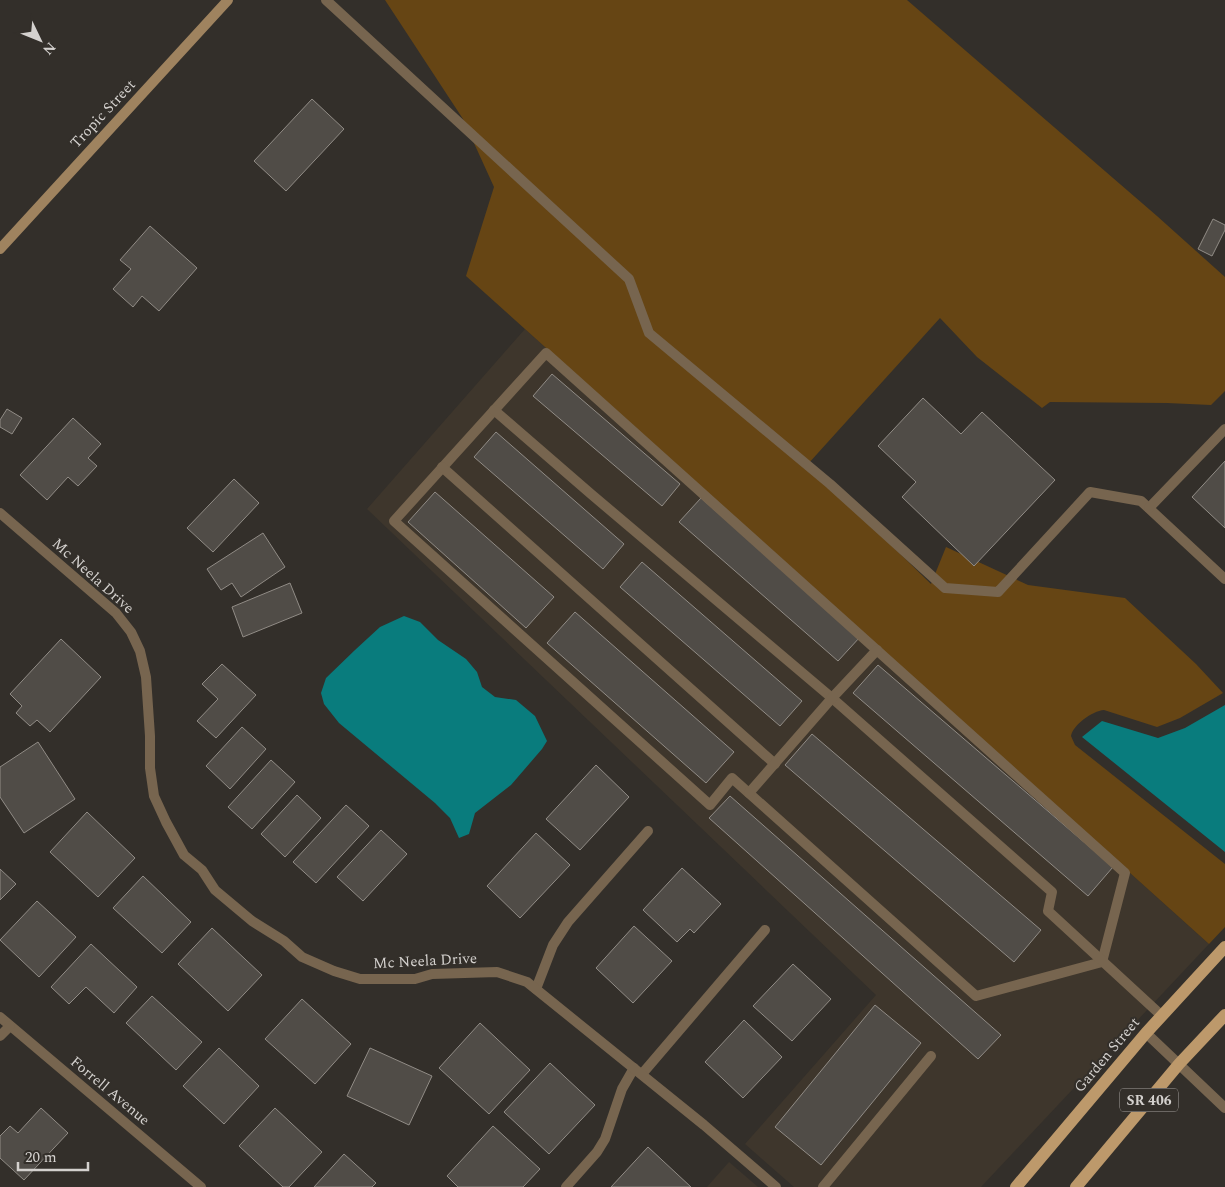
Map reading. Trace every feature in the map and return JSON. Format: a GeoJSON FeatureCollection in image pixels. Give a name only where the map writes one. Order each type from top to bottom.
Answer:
{"type":"FeatureCollection","features":[{"type":"Feature","properties":{"kind":"main road","name":"Garden Street"},"geometry":{"type":"LineString","coordinates":[[1016,1187],[1146,1033],[1225,947]]}},
{"type":"Feature","properties":{"kind":"main road","name":"SR 406"},"geometry":{"type":"LineString","coordinates":[[1076,1187],[1179,1064],[1225,1015]]}},
{"type":"Feature","properties":{"kind":"street","name":"Tropic Street"},"geometry":{"type":"LineString","coordinates":[[0,249],[228,0]]}},
{"type":"Feature","properties":{"kind":"street"},"geometry":{"type":"LineString","coordinates":[[326,0],[629,279],[649,333],[830,484],[945,588],[998,592],[1090,492],[1141,501],[1225,579]]}},
{"type":"Feature","properties":{"kind":"street"},"geometry":{"type":"LineString","coordinates":[[546,353],[1125,873],[1102,962],[976,996],[732,778],[710,804],[394,521],[546,353]]}},
{"type":"Feature","properties":{"kind":"street"},"geometry":{"type":"LineString","coordinates":[[494,410],[832,698],[1052,892],[1048,911],[1162,1016]]}},
{"type":"Feature","properties":{"kind":"street"},"geometry":{"type":"LineString","coordinates":[[1149,508],[1225,429]]}},
{"type":"Feature","properties":{"kind":"street"},"geometry":{"type":"LineString","coordinates":[[442,467],[774,764]]}},
{"type":"Feature","properties":{"kind":"street","name":"Mc Neela Drive"},"geometry":{"type":"LineString","coordinates":[[0,513],[116,613],[131,632],[140,651],[146,677],[150,768],[154,796],[184,855],[202,870],[215,890],[252,921],[284,941],[302,956],[334,971],[360,979],[414,978],[432,974],[497,972],[527,982],[704,1125],[776,1187]]}},
{"type":"Feature","properties":{"kind":"street"},"geometry":{"type":"LineString","coordinates":[[749,793],[832,698],[877,650]]}},
{"type":"Feature","properties":{"kind":"street"},"geometry":{"type":"LineString","coordinates":[[536,989],[553,944],[568,922],[648,831]]}},
{"type":"Feature","properties":{"kind":"street"},"geometry":{"type":"LineString","coordinates":[[566,1187],[597,1152],[605,1139],[622,1089],[765,930]]}},
{"type":"Feature","properties":{"kind":"street","name":"Forrell Avenue"},"geometry":{"type":"LineString","coordinates":[[0,1017],[201,1187]]}},
{"type":"Feature","properties":{"kind":"street"},"geometry":{"type":"LineString","coordinates":[[0,1036],[10,1026]]}},
{"type":"Feature","properties":{"kind":"street"},"geometry":{"type":"LineString","coordinates":[[1146,1033],[1225,1108]]}},
{"type":"Feature","properties":{"kind":"street"},"geometry":{"type":"LineString","coordinates":[[823,1187],[932,1056]]}},
{"type":"Feature","properties":{"kind":"shaded area"},"geometry":{"type":"Polygon","coordinates":[[[385,0],[907,0],[1225,277],[1225,391],[1211,405],[1050,402],[1042,408],[977,357],[940,318],[808,464],[931,584],[946,547],[1028,585],[1125,598],[1196,664],[1223,693],[1180,718],[1157,727],[1104,710],[1099,711],[1079,723],[1071,736],[1075,745],[1225,864],[1225,927],[1209,944],[466,276],[494,187],[463,119],[385,0]]]}},
{"type":"Feature","properties":{"kind":"shaded area"},"geometry":{"type":"Polygon","coordinates":[[[525,329],[1209,944],[981,1187],[794,1187],[745,1144],[876,995],[367,509],[525,329]]]}},
{"type":"Feature","properties":{"kind":"shaded area"},"geometry":{"type":"Polygon","coordinates":[[[729,1162],[758,1187],[707,1187],[729,1162]]]}},
{"type":"Feature","properties":{"kind":"water"},"geometry":{"type":"Polygon","coordinates":[[[404,616],[420,622],[438,640],[466,659],[477,672],[482,687],[495,697],[516,700],[535,716],[547,741],[511,785],[475,813],[469,834],[459,838],[450,818],[435,803],[339,723],[324,704],[321,693],[326,678],[355,650],[380,627],[404,616]]]}},
{"type":"Feature","properties":{"kind":"water"},"geometry":{"type":"Polygon","coordinates":[[[1225,705],[1225,852],[1082,737],[1102,721],[1158,738],[1185,728],[1225,705]]]}},
{"type":"Feature","properties":{"kind":"building"},"geometry":{"type":"Polygon","coordinates":[[[312,99],[344,129],[286,191],[254,161],[312,99]]]}},
{"type":"Feature","properties":{"kind":"building"},"geometry":{"type":"Polygon","coordinates":[[[1213,219],[1225,225],[1225,230],[1212,256],[1198,249],[1213,219]]]}},
{"type":"Feature","properties":{"kind":"building"},"geometry":{"type":"Polygon","coordinates":[[[150,226],[197,268],[159,311],[142,296],[133,307],[113,289],[131,269],[120,260],[150,226]]]}},
{"type":"Feature","properties":{"kind":"building"},"geometry":{"type":"Polygon","coordinates":[[[552,374],[680,484],[662,506],[533,396],[552,374]]]}},
{"type":"Feature","properties":{"kind":"building"},"geometry":{"type":"Polygon","coordinates":[[[923,398],[961,434],[982,412],[1055,480],[974,566],[902,497],[916,482],[878,446],[923,398]]]}},
{"type":"Feature","properties":{"kind":"building"},"geometry":{"type":"Polygon","coordinates":[[[7,409],[22,418],[12,434],[0,427],[0,420],[7,409]]]}},
{"type":"Feature","properties":{"kind":"building"},"geometry":{"type":"Polygon","coordinates":[[[73,418],[101,444],[88,458],[97,466],[78,486],[68,477],[47,500],[20,475],[73,418]]]}},
{"type":"Feature","properties":{"kind":"building"},"geometry":{"type":"Polygon","coordinates":[[[496,432],[624,544],[603,569],[474,457],[496,432]]]}},
{"type":"Feature","properties":{"kind":"building"},"geometry":{"type":"Polygon","coordinates":[[[1225,461],[1225,528],[1192,497],[1225,461]]]}},
{"type":"Feature","properties":{"kind":"building"},"geometry":{"type":"Polygon","coordinates":[[[234,479],[259,503],[213,552],[187,528],[234,479]]]}},
{"type":"Feature","properties":{"kind":"building"},"geometry":{"type":"Polygon","coordinates":[[[435,492],[554,597],[526,628],[408,522],[435,492]]]}},
{"type":"Feature","properties":{"kind":"building"},"geometry":{"type":"Polygon","coordinates":[[[701,498],[860,637],[838,661],[679,522],[701,498]]]}},
{"type":"Feature","properties":{"kind":"building"},"geometry":{"type":"Polygon","coordinates":[[[263,533],[285,567],[241,597],[232,583],[221,590],[207,569],[263,533]]]}},
{"type":"Feature","properties":{"kind":"building"},"geometry":{"type":"Polygon","coordinates":[[[642,562],[802,701],[780,726],[620,587],[642,562]]]}},
{"type":"Feature","properties":{"kind":"building"},"geometry":{"type":"Polygon","coordinates":[[[290,583],[302,613],[243,637],[232,607],[290,583]]]}},
{"type":"Feature","properties":{"kind":"building"},"geometry":{"type":"Polygon","coordinates":[[[575,612],[734,752],[706,783],[547,643],[575,612]]]}},
{"type":"Feature","properties":{"kind":"building"},"geometry":{"type":"Polygon","coordinates":[[[61,639],[101,677],[50,732],[37,720],[30,726],[16,713],[22,706],[10,694],[61,639]]]}},
{"type":"Feature","properties":{"kind":"building"},"geometry":{"type":"Polygon","coordinates":[[[222,664],[256,695],[216,738],[197,721],[218,699],[202,684],[222,664]]]}},
{"type":"Feature","properties":{"kind":"building"},"geometry":{"type":"Polygon","coordinates":[[[878,665],[1113,867],[1088,896],[853,693],[878,665]]]}},
{"type":"Feature","properties":{"kind":"building"},"geometry":{"type":"Polygon","coordinates":[[[242,727],[266,749],[230,789],[206,766],[242,727]]]}},
{"type":"Feature","properties":{"kind":"building"},"geometry":{"type":"Polygon","coordinates":[[[812,734],[1041,930],[1014,962],[785,765],[812,734]]]}},
{"type":"Feature","properties":{"kind":"building"},"geometry":{"type":"Polygon","coordinates":[[[38,742],[75,799],[24,833],[0,797],[0,767],[38,742]]]}},
{"type":"Feature","properties":{"kind":"building"},"geometry":{"type":"Polygon","coordinates":[[[271,760],[295,782],[252,829],[228,807],[271,760]]]}},
{"type":"Feature","properties":{"kind":"building"},"geometry":{"type":"Polygon","coordinates":[[[596,765],[629,797],[580,850],[546,819],[596,765]]]}},
{"type":"Feature","properties":{"kind":"building"},"geometry":{"type":"Polygon","coordinates":[[[297,795],[321,818],[285,857],[261,834],[297,795]]]}},
{"type":"Feature","properties":{"kind":"building"},"geometry":{"type":"Polygon","coordinates":[[[730,796],[1001,1035],[978,1059],[709,818],[730,796]]]}},
{"type":"Feature","properties":{"kind":"building"},"geometry":{"type":"Polygon","coordinates":[[[346,805],[369,826],[316,883],[293,862],[346,805]]]}},
{"type":"Feature","properties":{"kind":"building"},"geometry":{"type":"Polygon","coordinates":[[[87,812],[135,858],[98,897],[50,852],[87,812]]]}},
{"type":"Feature","properties":{"kind":"building"},"geometry":{"type":"Polygon","coordinates":[[[381,830],[407,854],[363,901],[337,877],[381,830]]]}},
{"type":"Feature","properties":{"kind":"building"},"geometry":{"type":"Polygon","coordinates":[[[536,833],[570,865],[520,918],[487,886],[536,833]]]}},
{"type":"Feature","properties":{"kind":"building"},"geometry":{"type":"Polygon","coordinates":[[[682,868],[721,904],[694,933],[690,929],[677,942],[643,910],[682,868]]]}},
{"type":"Feature","properties":{"kind":"building"},"geometry":{"type":"Polygon","coordinates":[[[0,869],[16,884],[0,900],[0,869]]]}},
{"type":"Feature","properties":{"kind":"building"},"geometry":{"type":"Polygon","coordinates":[[[143,876],[191,922],[162,953],[113,908],[143,876]]]}},
{"type":"Feature","properties":{"kind":"building"},"geometry":{"type":"Polygon","coordinates":[[[37,901],[76,937],[39,977],[0,940],[37,901]]]}},
{"type":"Feature","properties":{"kind":"building"},"geometry":{"type":"Polygon","coordinates":[[[634,926],[672,961],[633,1003],[596,968],[634,926]]]}},
{"type":"Feature","properties":{"kind":"building"},"geometry":{"type":"Polygon","coordinates":[[[212,928],[262,975],[228,1011],[178,964],[212,928]]]}},
{"type":"Feature","properties":{"kind":"building"},"geometry":{"type":"Polygon","coordinates":[[[91,944],[137,987],[114,1013],[86,987],[69,1004],[51,987],[91,944]]]}},
{"type":"Feature","properties":{"kind":"building"},"geometry":{"type":"Polygon","coordinates":[[[793,964],[831,999],[792,1041],[753,1006],[793,964]]]}},
{"type":"Feature","properties":{"kind":"building"},"geometry":{"type":"Polygon","coordinates":[[[152,996],[202,1042],[176,1070],[126,1023],[152,996]]]}},
{"type":"Feature","properties":{"kind":"building"},"geometry":{"type":"Polygon","coordinates":[[[302,999],[351,1044],[315,1084],[265,1039],[302,999]]]}},
{"type":"Feature","properties":{"kind":"building"},"geometry":{"type":"Polygon","coordinates":[[[875,1005],[921,1043],[821,1165],[775,1127],[875,1005]]]}},
{"type":"Feature","properties":{"kind":"building"},"geometry":{"type":"Polygon","coordinates":[[[744,1020],[782,1057],[743,1098],[705,1062],[744,1020]]]}},
{"type":"Feature","properties":{"kind":"building"},"geometry":{"type":"Polygon","coordinates":[[[480,1023],[530,1070],[489,1114],[439,1068],[480,1023]]]}},
{"type":"Feature","properties":{"kind":"building"},"geometry":{"type":"Polygon","coordinates":[[[219,1048],[259,1086],[224,1124],[183,1086],[219,1048]]]}},
{"type":"Feature","properties":{"kind":"building"},"geometry":{"type":"Polygon","coordinates":[[[370,1048],[432,1076],[409,1125],[347,1096],[370,1048]]]}},
{"type":"Feature","properties":{"kind":"building"},"geometry":{"type":"Polygon","coordinates":[[[550,1063],[595,1105],[549,1154],[504,1112],[550,1063]]]}},
{"type":"Feature","properties":{"kind":"building"},"geometry":{"type":"Polygon","coordinates":[[[41,1108],[68,1133],[24,1180],[0,1158],[0,1136],[10,1126],[18,1133],[41,1108]]]}},
{"type":"Feature","properties":{"kind":"building"},"geometry":{"type":"Polygon","coordinates":[[[275,1108],[322,1152],[289,1187],[283,1187],[239,1146],[275,1108]]]}},
{"type":"Feature","properties":{"kind":"building"},"geometry":{"type":"Polygon","coordinates":[[[493,1126],[540,1169],[523,1187],[458,1187],[447,1176],[493,1126]]]}},
{"type":"Feature","properties":{"kind":"building"},"geometry":{"type":"Polygon","coordinates":[[[648,1147],[691,1187],[611,1187],[648,1147]]]}},
{"type":"Feature","properties":{"kind":"building"},"geometry":{"type":"Polygon","coordinates":[[[344,1154],[376,1183],[372,1187],[314,1187],[344,1154]]]}}]}
